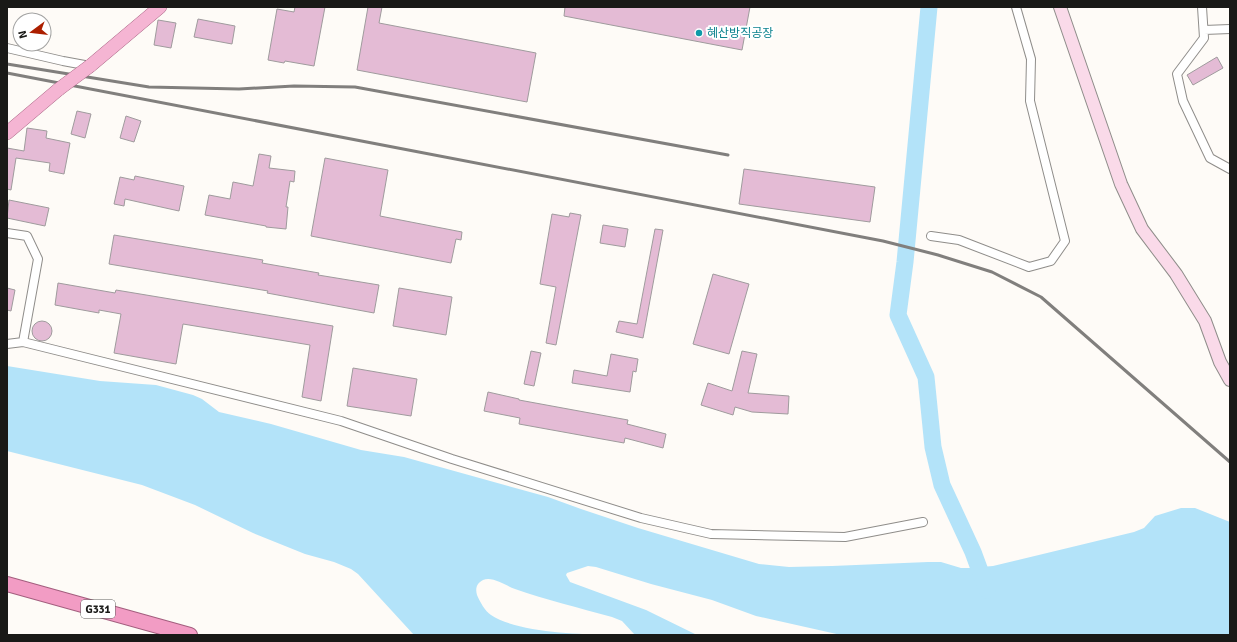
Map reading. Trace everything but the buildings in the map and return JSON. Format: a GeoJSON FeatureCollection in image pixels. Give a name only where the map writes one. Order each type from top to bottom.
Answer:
{"type":"FeatureCollection","features":[{"type":"Feature","properties":{"kind":"highway","name":"G331"},"geometry":{"type":"LineString","coordinates":[[7,584],[190,635]]}},
{"type":"Feature","properties":{"kind":"main road"},"geometry":{"type":"LineString","coordinates":[[7,133],[160,7]]}},
{"type":"Feature","properties":{"kind":"main road"},"geometry":{"type":"LineString","coordinates":[[1060,7],[1121,184],[1142,229],[1176,274],[1206,321],[1220,362],[1230,380]]}},
{"type":"Feature","properties":{"kind":"street"},"geometry":{"type":"LineString","coordinates":[[931,236],[959,240],[1028,267],[1051,260],[1065,240],[1030,101],[1031,59],[1016,7]]}},
{"type":"Feature","properties":{"kind":"street"},"geometry":{"type":"LineString","coordinates":[[1202,7],[1204,38],[1177,74],[1183,101],[1210,158],[1230,169]]}},
{"type":"Feature","properties":{"kind":"street"},"geometry":{"type":"LineString","coordinates":[[1204,30],[1230,29]]}},
{"type":"Feature","properties":{"kind":"street"},"geometry":{"type":"LineString","coordinates":[[7,48],[90,66]]}},
{"type":"Feature","properties":{"kind":"street"},"geometry":{"type":"LineString","coordinates":[[7,232],[27,236],[38,259],[23,342]]}},
{"type":"Feature","properties":{"kind":"street"},"geometry":{"type":"LineString","coordinates":[[7,344],[23,342],[342,421],[452,459],[641,518],[712,534],[845,537],[923,522]]}},
{"type":"Feature","properties":{"kind":"water"},"geometry":{"type":"Polygon","coordinates":[[[7,366],[100,381],[156,385],[193,395],[202,399],[219,412],[271,424],[361,450],[404,457],[548,497],[638,528],[759,564],[789,567],[941,562],[961,568],[993,566],[1134,532],[1144,528],[1155,516],[1181,508],[1195,508],[1230,522],[1230,635],[841,635],[756,616],[712,600],[588,566],[567,573],[566,575],[570,582],[646,610],[697,635],[635,635],[622,621],[612,617],[539,597],[495,580],[487,579],[478,584],[476,588],[477,595],[487,611],[502,621],[531,629],[607,635],[414,635],[358,574],[351,569],[334,562],[305,554],[253,533],[195,505],[142,485],[7,451],[7,366]]]}},
{"type":"Feature","properties":{"kind":"waterway"},"geometry":{"type":"LineString","coordinates":[[929,7],[905,262],[898,315],[926,377],[933,447],[942,485],[973,552],[987,590]]}},
{"type":"Feature","properties":{"kind":"railway"},"geometry":{"type":"LineString","coordinates":[[7,64],[149,87],[239,89],[294,86],[355,87],[728,155]]}},
{"type":"Feature","properties":{"kind":"railway"},"geometry":{"type":"LineString","coordinates":[[7,73],[883,241],[938,255],[992,272],[1041,297],[1230,462]]}},
{"type":"Feature","properties":{"kind":"place","name":"혜산방직공장"},"geometry":{"type":"Point","coordinates":[699,33]}}]}
